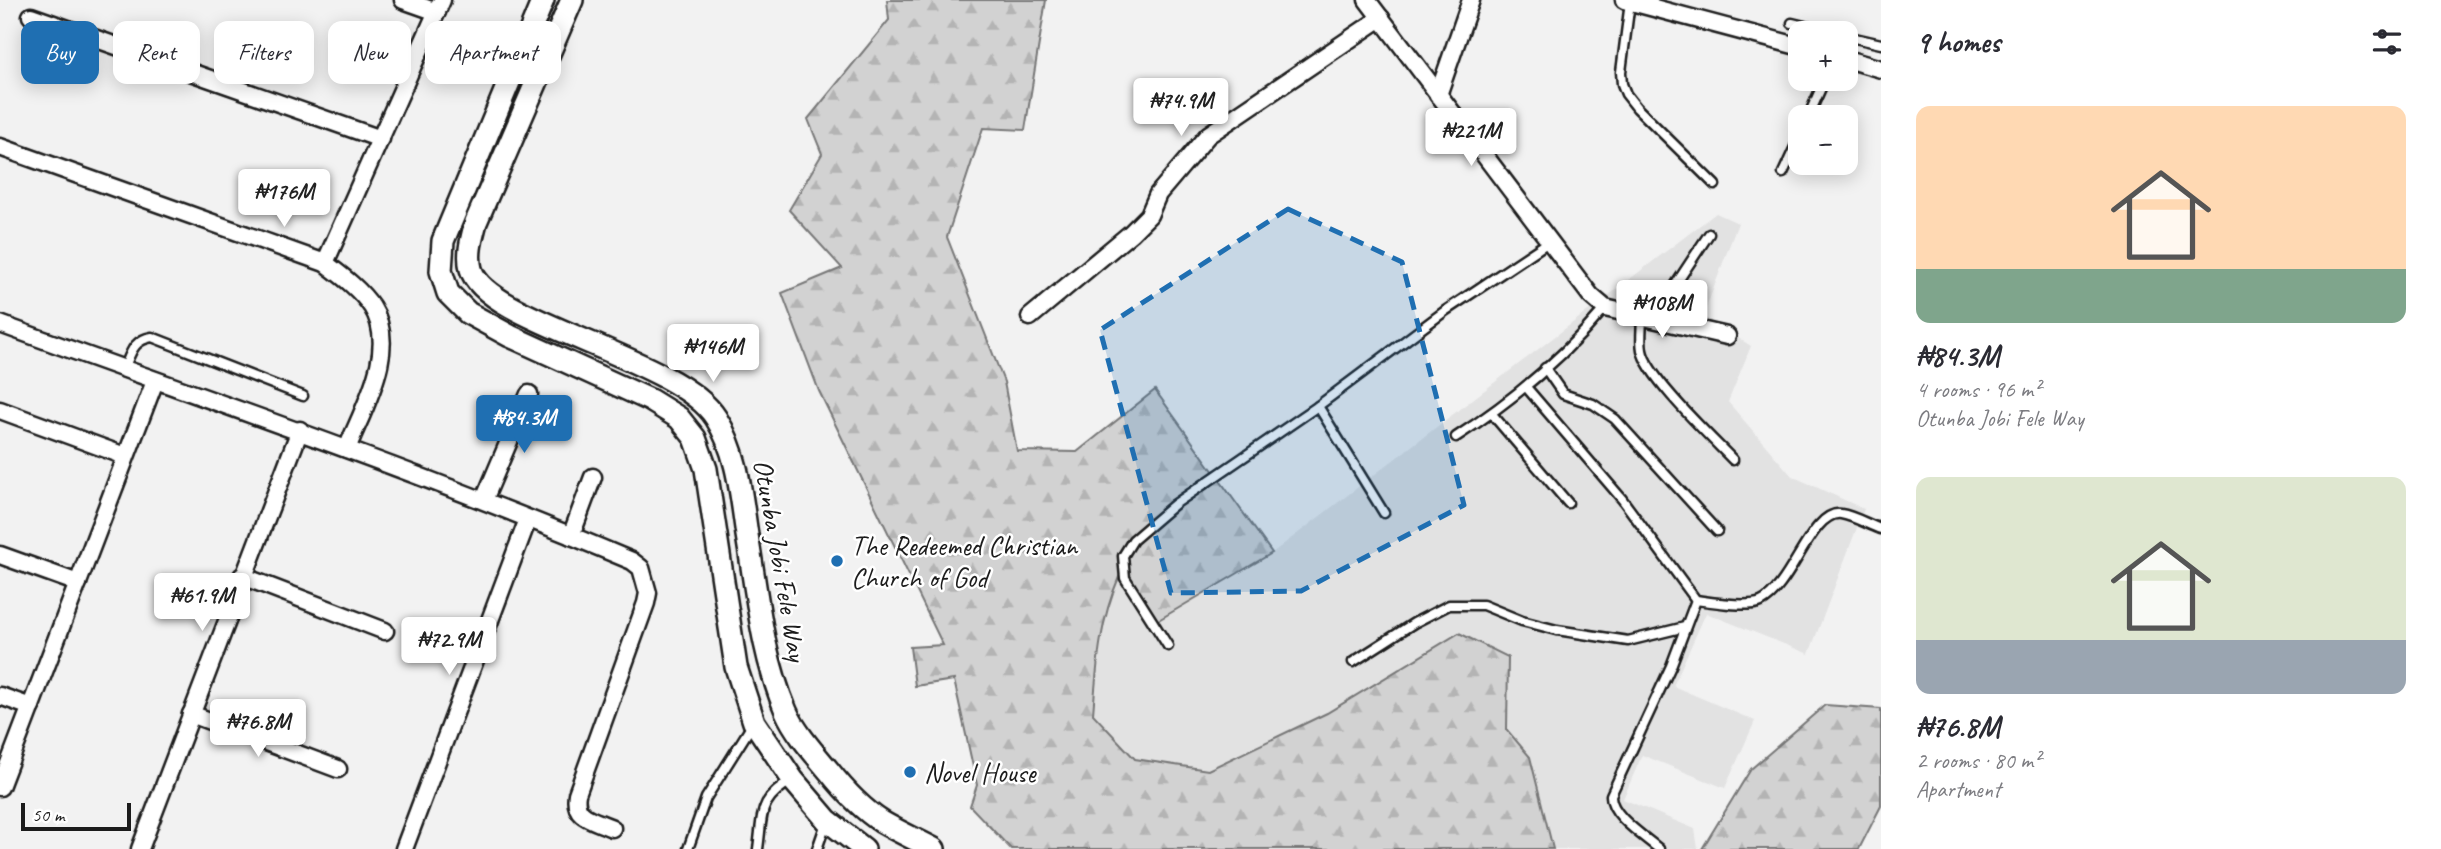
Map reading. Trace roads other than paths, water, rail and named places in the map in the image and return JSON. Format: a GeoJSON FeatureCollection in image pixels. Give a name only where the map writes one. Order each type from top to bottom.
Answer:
{"type":"FeatureCollection","features":[{"type":"Feature","properties":{"kind":"street"},"geometry":{"type":"LineString","coordinates":[[326,263],[439,6],[403,0]]}},
{"type":"Feature","properties":{"kind":"street","name":"Otunba Jobi Fele Way"},"geometry":{"type":"LineString","coordinates":[[543,0],[443,242],[441,271],[449,293],[468,313],[650,400],[679,418],[695,438],[706,469],[736,667],[754,722],[793,780],[827,820],[864,849]]}},
{"type":"Feature","properties":{"kind":"street","name":"Otunba Jobi Fele Way"},"geometry":{"type":"LineString","coordinates":[[572,0],[476,222],[469,248],[471,271],[484,290],[522,312],[662,375],[694,394],[715,416],[734,454],[767,656],[787,713],[846,793],[882,822],[934,849]]}},
{"type":"Feature","properties":{"kind":"street"},"geometry":{"type":"LineString","coordinates":[[1367,0],[1591,296],[1605,308],[1727,336]]}},
{"type":"Feature","properties":{"kind":"street"},"geometry":{"type":"LineString","coordinates":[[1438,95],[1471,0]]}},
{"type":"Feature","properties":{"kind":"street"},"geometry":{"type":"LineString","coordinates":[[1627,1],[1788,44]]}},
{"type":"Feature","properties":{"kind":"street"},"geometry":{"type":"LineString","coordinates":[[31,16],[381,139]]}},
{"type":"Feature","properties":{"kind":"street"},"geometry":{"type":"LineString","coordinates":[[1030,317],[1149,215],[1164,185],[1208,135],[1381,19]]}},
{"type":"Feature","properties":{"kind":"street"},"geometry":{"type":"LineString","coordinates":[[1858,62],[1881,69]]}},
{"type":"Feature","properties":{"kind":"street"},"geometry":{"type":"LineString","coordinates":[[0,147],[326,263],[356,289],[373,308],[383,333],[380,365],[346,449]]}},
{"type":"Feature","properties":{"kind":"street"},"geometry":{"type":"LineString","coordinates":[[0,324],[155,381],[300,430],[484,500],[632,561],[641,568],[647,581],[646,603],[575,805],[579,813],[612,828]]}},
{"type":"Feature","properties":{"kind":"street"},"geometry":{"type":"LineString","coordinates":[[598,377],[609,352]]}},
{"type":"Feature","properties":{"kind":"street"},"geometry":{"type":"LineString","coordinates":[[0,787],[155,381]]}},
{"type":"Feature","properties":{"kind":"street"},"geometry":{"type":"LineString","coordinates":[[484,500],[530,394]]}},
{"type":"Feature","properties":{"kind":"street"},"geometry":{"type":"LineString","coordinates":[[0,411],[125,456]]}},
{"type":"Feature","properties":{"kind":"street"},"geometry":{"type":"LineString","coordinates":[[140,849],[242,576],[300,430]]}},
{"type":"Feature","properties":{"kind":"street"},"geometry":{"type":"LineString","coordinates":[[571,536],[593,477]]}},
{"type":"Feature","properties":{"kind":"street"},"geometry":{"type":"LineString","coordinates":[[409,847],[528,519]]}},
{"type":"Feature","properties":{"kind":"street"},"geometry":{"type":"LineString","coordinates":[[0,555],[78,583]]}},
{"type":"Feature","properties":{"kind":"street"},"geometry":{"type":"LineString","coordinates":[[242,576],[385,631]]}},
{"type":"Feature","properties":{"kind":"street"},"geometry":{"type":"LineString","coordinates":[[0,696],[31,707]]}},
{"type":"Feature","properties":{"kind":"street"},"geometry":{"type":"LineString","coordinates":[[191,714],[338,769]]}},
{"type":"Feature","properties":{"kind":"lane"},"geometry":{"type":"LineString","coordinates":[[1627,1],[1621,72],[1626,94],[1716,185]]}},
{"type":"Feature","properties":{"kind":"lane"},"geometry":{"type":"LineString","coordinates":[[1858,39],[1881,44]]}},
{"type":"Feature","properties":{"kind":"lane"},"geometry":{"type":"LineString","coordinates":[[1783,173],[1788,162]]}},
{"type":"Feature","properties":{"kind":"lane"},"geometry":{"type":"LineString","coordinates":[[1661,321],[1676,284],[1709,234]]}},
{"type":"Feature","properties":{"kind":"lane"},"geometry":{"type":"LineString","coordinates":[[1168,646],[1125,578],[1123,555],[1133,540],[1175,504],[1318,406],[1445,312],[1550,241]]}},
{"type":"Feature","properties":{"kind":"lane"},"geometry":{"type":"LineString","coordinates":[[1456,437],[1492,414],[1526,387],[1584,332],[1605,308]]}},
{"type":"Feature","properties":{"kind":"lane"},"geometry":{"type":"LineString","coordinates":[[1642,316],[1642,351],[1654,373],[1689,415],[1734,460]]}},
{"type":"Feature","properties":{"kind":"lane"},"geometry":{"type":"LineString","coordinates":[[124,369],[134,344],[143,338],[152,337],[303,396]]}},
{"type":"Feature","properties":{"kind":"lane"},"geometry":{"type":"LineString","coordinates":[[1545,368],[1563,394],[1593,404],[1615,419],[1717,531]]}},
{"type":"Feature","properties":{"kind":"lane"},"geometry":{"type":"LineString","coordinates":[[1526,387],[1622,499],[1696,600]]}},
{"type":"Feature","properties":{"kind":"lane"},"geometry":{"type":"LineString","coordinates":[[1318,406],[1384,513]]}},
{"type":"Feature","properties":{"kind":"lane"},"geometry":{"type":"LineString","coordinates":[[1492,414],[1568,503]]}},
{"type":"Feature","properties":{"kind":"lane"},"geometry":{"type":"LineString","coordinates":[[1696,600],[1759,603],[1778,590],[1815,528],[1827,516],[1840,514],[1881,529]]}},
{"type":"Feature","properties":{"kind":"lane"},"geometry":{"type":"LineString","coordinates":[[1659,849],[1616,812],[1611,804],[1611,795],[1671,666],[1696,600]]}},
{"type":"Feature","properties":{"kind":"lane"},"geometry":{"type":"LineString","coordinates":[[1353,662],[1413,623],[1449,605],[1483,606],[1522,621],[1557,630],[1628,641],[1685,627]]}},
{"type":"Feature","properties":{"kind":"lane"},"geometry":{"type":"LineString","coordinates":[[688,849],[706,798],[754,722]]}},
{"type":"Feature","properties":{"kind":"lane"},"geometry":{"type":"LineString","coordinates":[[758,849],[763,809],[769,797],[774,790],[793,780]]}},
{"type":"Feature","properties":{"kind":"lane"},"geometry":{"type":"LineString","coordinates":[[817,849],[827,820]]}},
{"type":"Feature","properties":{"kind":"place","name":"The Redeemed Christian Church of God"},"geometry":{"type":"Point","coordinates":[837,561]}},
{"type":"Feature","properties":{"kind":"place","name":"Novel House"},"geometry":{"type":"Point","coordinates":[910,772]}}]}
